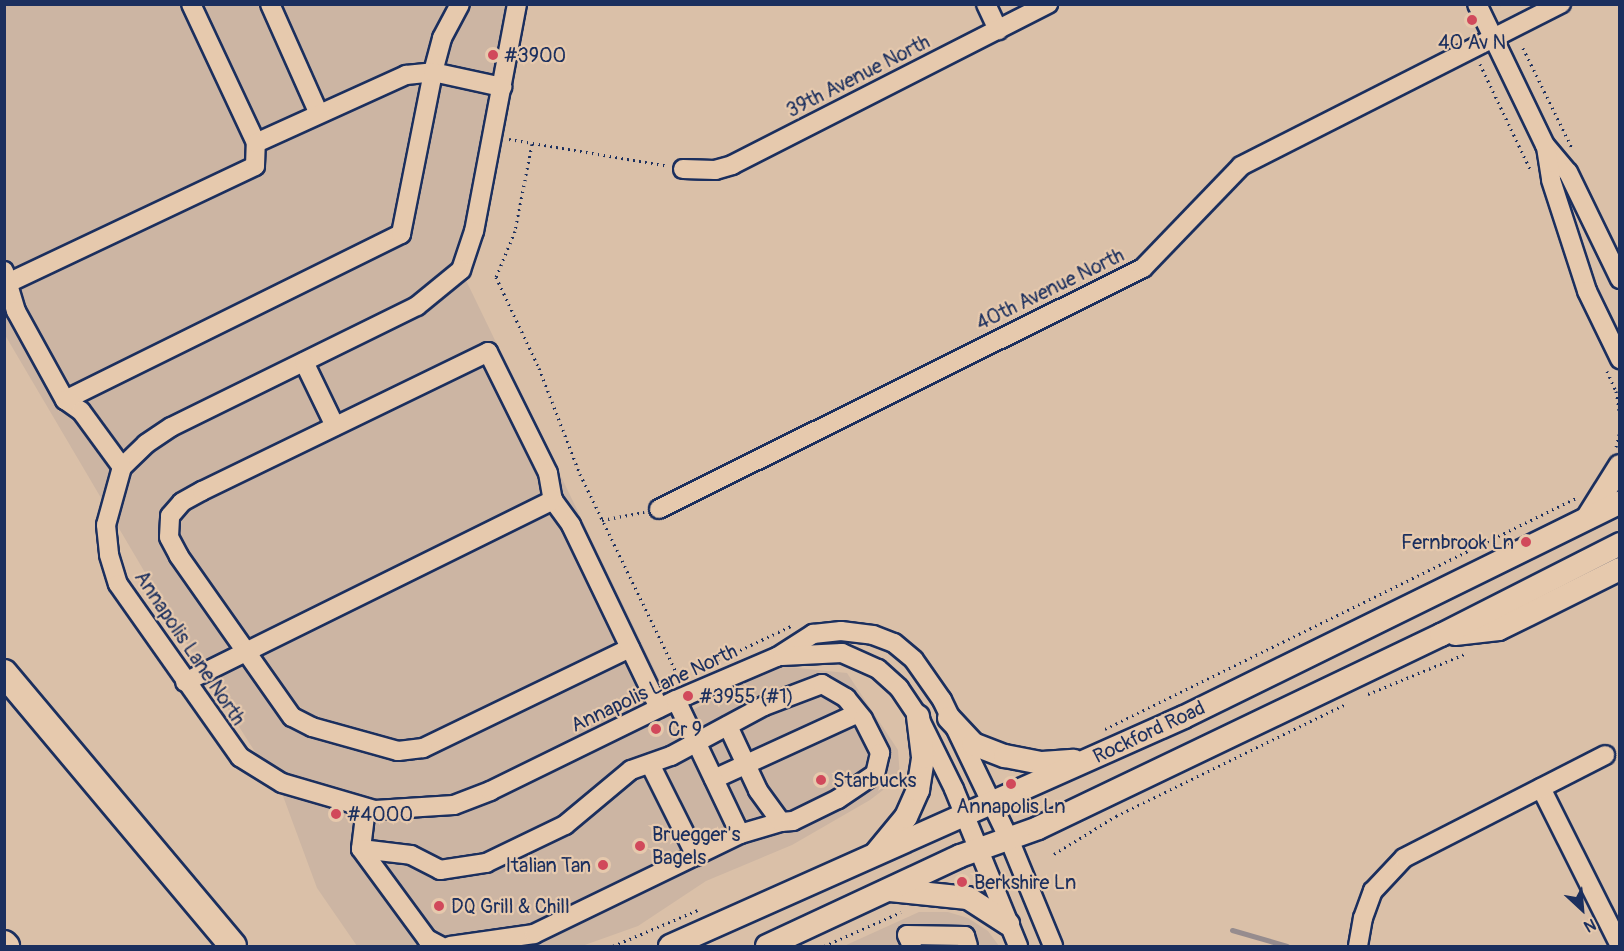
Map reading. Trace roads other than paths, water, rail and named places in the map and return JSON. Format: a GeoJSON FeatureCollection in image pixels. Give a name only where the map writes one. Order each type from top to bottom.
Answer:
{"type":"FeatureCollection","features":[{"type":"Feature","properties":{"kind":"highway"},"geometry":{"type":"LineString","coordinates":[[4,673],[232,946]]}},
{"type":"Feature","properties":{"kind":"main road"},"geometry":{"type":"LineString","coordinates":[[1588,517],[1616,460]]}},
{"type":"Feature","properties":{"kind":"main road","name":"Rockford Road"},"geometry":{"type":"LineString","coordinates":[[670,946],[1091,760],[1620,502]]}},
{"type":"Feature","properties":{"kind":"main road","name":"Rockford Road"},"geometry":{"type":"LineString","coordinates":[[767,946],[980,849],[1009,839],[1441,635],[1620,544]]}},
{"type":"Feature","properties":{"kind":"main road"},"geometry":{"type":"LineString","coordinates":[[1441,635],[1499,628],[1620,569]]}},
{"type":"Feature","properties":{"kind":"main road"},"geometry":{"type":"LineString","coordinates":[[873,858],[906,817],[918,790],[923,757],[918,716]]}},
{"type":"Feature","properties":{"kind":"main road"},"geometry":{"type":"LineString","coordinates":[[949,718],[973,744],[1005,756],[1042,763],[1091,760]]}},
{"type":"Feature","properties":{"kind":"main road"},"geometry":{"type":"LineString","coordinates":[[890,890],[968,898],[1008,924]]}},
{"type":"Feature","properties":{"kind":"street"},"geometry":{"type":"LineString","coordinates":[[191,4],[256,143],[255,166],[7,277],[16,311],[65,400],[81,411],[122,467],[171,427],[417,306],[461,270],[474,231],[517,4]]}},
{"type":"Feature","properties":{"kind":"street"},"geometry":{"type":"LineString","coordinates":[[270,4],[319,114]]}},
{"type":"Feature","properties":{"kind":"street"},"geometry":{"type":"LineString","coordinates":[[65,400],[401,234],[433,72],[442,38],[460,4]]}},
{"type":"Feature","properties":{"kind":"street"},"geometry":{"type":"LineString","coordinates":[[986,4],[998,30]]}},
{"type":"Feature","properties":{"kind":"street","name":"39th Avenue North"},"geometry":{"type":"LineString","coordinates":[[683,169],[715,170],[732,165],[1048,4]]}},
{"type":"Feature","properties":{"kind":"street"},"geometry":{"type":"LineString","coordinates":[[1477,4],[1545,145],[1568,172],[1620,279]]}},
{"type":"Feature","properties":{"kind":"street","name":"40th Avenue North"},"geometry":{"type":"LineString","coordinates":[[659,509],[1143,268],[1241,166],[1472,47],[1562,4]]}},
{"type":"Feature","properties":{"kind":"street"},"geometry":{"type":"LineString","coordinates":[[256,143],[406,75],[433,72],[502,87]]}},
{"type":"Feature","properties":{"kind":"street"},"geometry":{"type":"LineString","coordinates":[[1545,145],[1551,180],[1587,291],[1620,359]]}},
{"type":"Feature","properties":{"kind":"street"},"geometry":{"type":"LineString","coordinates":[[630,648],[423,748],[398,751],[312,727],[292,717],[179,556],[169,537],[170,516],[182,502],[202,491],[488,352],[548,473],[553,500],[571,525],[659,708]]}},
{"type":"Feature","properties":{"kind":"street"},"geometry":{"type":"LineString","coordinates":[[304,362],[335,426]]}},
{"type":"Feature","properties":{"kind":"street","name":"Annapolis Lane North"},"geometry":{"type":"LineString","coordinates":[[122,467],[106,525],[109,555],[118,584],[224,739],[259,772],[366,808],[415,810],[453,805],[676,700],[777,657],[813,634],[840,631],[873,635],[894,643],[914,660],[931,682],[1009,839],[1053,946]]}},
{"type":"Feature","properties":{"kind":"street"},"geometry":{"type":"LineString","coordinates":[[185,682],[244,650],[553,500]]}},
{"type":"Feature","properties":{"kind":"street","name":"Annapolis Lane North"},"geometry":{"type":"LineString","coordinates":[[777,657],[814,652],[859,658],[899,688],[918,716],[965,816],[1018,946]]}},
{"type":"Feature","properties":{"kind":"street"},"geometry":{"type":"LineString","coordinates":[[361,849],[411,855],[440,870],[486,863],[565,825],[631,770],[696,743],[764,706],[822,684],[846,698],[858,713],[880,753],[875,774],[838,799],[793,821],[781,822],[740,834],[534,934],[450,946]]}},
{"type":"Feature","properties":{"kind":"street"},"geometry":{"type":"LineString","coordinates":[[676,700],[740,834]]}},
{"type":"Feature","properties":{"kind":"street"},"geometry":{"type":"LineString","coordinates":[[714,779],[858,713]]}},
{"type":"Feature","properties":{"kind":"street"},"geometry":{"type":"LineString","coordinates":[[728,726],[746,763],[781,822]]}},
{"type":"Feature","properties":{"kind":"street"},"geometry":{"type":"LineString","coordinates":[[1358,946],[1362,918],[1373,891],[1404,858],[1605,754]]}},
{"type":"Feature","properties":{"kind":"street"},"geometry":{"type":"LineString","coordinates":[[650,764],[696,855]]}},
{"type":"Feature","properties":{"kind":"street"},"geometry":{"type":"LineString","coordinates":[[1541,788],[1620,946]]}},
{"type":"Feature","properties":{"kind":"street"},"geometry":{"type":"LineString","coordinates":[[366,808],[361,849],[427,939],[440,946]]}},
{"type":"Feature","properties":{"kind":"street"},"geometry":{"type":"LineString","coordinates":[[912,946],[907,935],[965,936],[968,946]]}},
{"type":"Feature","properties":{"kind":"waterway"},"geometry":{"type":"LineString","coordinates":[[1232,930],[1287,946]]}},
{"type":"Feature","properties":{"kind":"place","name":"40 Av N"},"geometry":{"type":"Point","coordinates":[1472,20]}},
{"type":"Feature","properties":{"kind":"place","name":"#3900"},"geometry":{"type":"Point","coordinates":[493,55]}},
{"type":"Feature","properties":{"kind":"place","name":"Fernbrook Ln"},"geometry":{"type":"Point","coordinates":[1526,542]}},
{"type":"Feature","properties":{"kind":"place","name":"#3955 (#1)"},"geometry":{"type":"Point","coordinates":[688,696]}},
{"type":"Feature","properties":{"kind":"place","name":"Cr 9"},"geometry":{"type":"Point","coordinates":[656,729]}},
{"type":"Feature","properties":{"kind":"place","name":"Starbucks"},"geometry":{"type":"Point","coordinates":[821,780]}},
{"type":"Feature","properties":{"kind":"place","name":"Annapolis Ln"},"geometry":{"type":"Point","coordinates":[1011,784]}},
{"type":"Feature","properties":{"kind":"place","name":"#4000"},"geometry":{"type":"Point","coordinates":[336,814]}},
{"type":"Feature","properties":{"kind":"place","name":"Bruegger's Bagels"},"geometry":{"type":"Point","coordinates":[640,846]}},
{"type":"Feature","properties":{"kind":"place","name":"Italian Tan"},"geometry":{"type":"Point","coordinates":[603,865]}},
{"type":"Feature","properties":{"kind":"place","name":"Berkshire Ln"},"geometry":{"type":"Point","coordinates":[962,882]}},
{"type":"Feature","properties":{"kind":"place","name":"DQ Grill & Chill"},"geometry":{"type":"Point","coordinates":[439,906]}}]}
